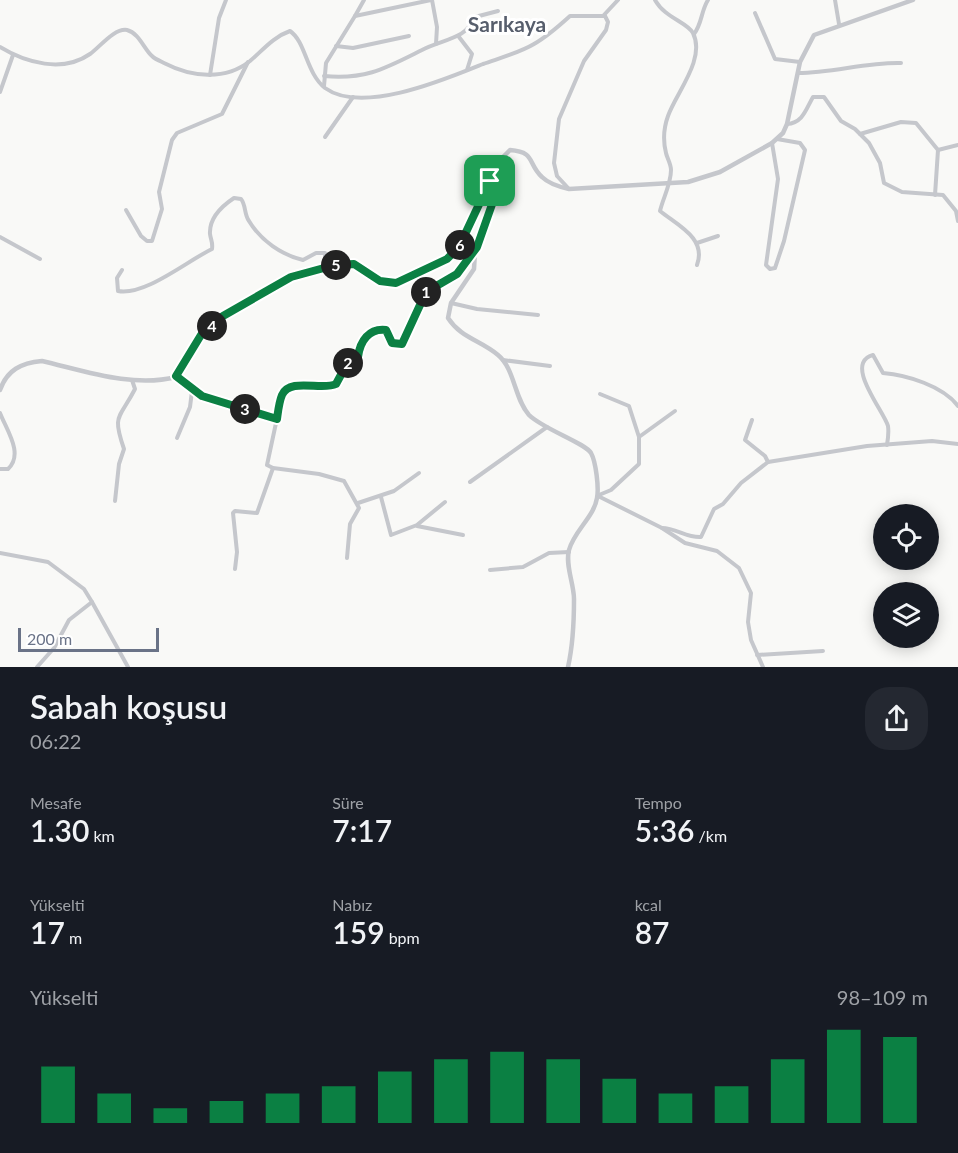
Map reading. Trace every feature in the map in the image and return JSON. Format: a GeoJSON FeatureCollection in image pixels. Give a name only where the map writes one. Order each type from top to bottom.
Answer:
{"type":"FeatureCollection","features":[{"type":"Feature","properties":{"kind":"street"},"geometry":{"type":"LineString","coordinates":[[210,75],[219,18],[226,0]]}},
{"type":"Feature","properties":{"kind":"street"},"geometry":{"type":"LineString","coordinates":[[324,87],[326,63],[364,0]]}},
{"type":"Feature","properties":{"kind":"street"},"geometry":{"type":"LineString","coordinates":[[355,16],[432,0],[437,27],[436,44]]}},
{"type":"Feature","properties":{"kind":"street"},"geometry":{"type":"LineString","coordinates":[[126,210],[141,236],[147,241],[153,241],[162,209],[159,192],[172,140],[177,133],[222,114],[249,62],[267,44],[290,31],[296,36],[311,71],[324,87],[341,96],[353,97],[405,92],[441,82],[532,46],[551,34],[570,16],[603,16],[618,0]]}},
{"type":"Feature","properties":{"kind":"street"},"geometry":{"type":"LineString","coordinates":[[655,0],[659,8],[694,34]]}},
{"type":"Feature","properties":{"kind":"street"},"geometry":{"type":"LineString","coordinates":[[697,265],[699,249],[697,243],[686,231],[660,211],[672,169],[665,151],[664,132],[668,115],[693,64],[694,34],[700,27],[701,15],[708,0]]}},
{"type":"Feature","properties":{"kind":"street"},"geometry":{"type":"LineString","coordinates":[[835,0],[839,24]]}},
{"type":"Feature","properties":{"kind":"street"},"geometry":{"type":"LineString","coordinates":[[0,390],[4,378],[12,370],[32,362],[42,361],[132,380],[155,382],[176,376],[201,335],[223,316],[291,277],[325,267],[354,264],[380,281],[396,283],[447,259],[459,247],[500,160],[510,150],[523,151],[532,158],[541,176],[557,186],[569,189],[688,182],[720,172],[772,143],[788,124],[800,62],[814,35],[839,24],[913,0]]}},
{"type":"Feature","properties":{"kind":"street"},"geometry":{"type":"LineString","coordinates":[[324,76],[355,78],[391,67],[436,44],[459,37],[471,28],[475,17],[498,11]]}},
{"type":"Feature","properties":{"kind":"street"},"geometry":{"type":"LineString","coordinates":[[755,13],[775,59],[800,62]]}},
{"type":"Feature","properties":{"kind":"street"},"geometry":{"type":"LineString","coordinates":[[569,189],[557,176],[554,163],[559,119],[584,61],[606,30],[608,22],[603,16]]}},
{"type":"Feature","properties":{"kind":"street"},"geometry":{"type":"LineString","coordinates":[[0,47],[13,55],[34,62],[66,65],[88,56],[117,32],[127,30],[134,34],[152,56],[173,68],[194,75],[210,75],[232,70],[249,62]]}},
{"type":"Feature","properties":{"kind":"street"},"geometry":{"type":"LineString","coordinates":[[336,46],[353,48],[409,36]]}},
{"type":"Feature","properties":{"kind":"street"},"geometry":{"type":"LineString","coordinates":[[459,37],[472,54],[466,71]]}},
{"type":"Feature","properties":{"kind":"street"},"geometry":{"type":"LineString","coordinates":[[0,92],[13,55]]}},
{"type":"Feature","properties":{"kind":"street"},"geometry":{"type":"LineString","coordinates":[[798,73],[827,73],[879,62],[901,63]]}},
{"type":"Feature","properties":{"kind":"street"},"geometry":{"type":"LineString","coordinates":[[788,124],[803,117],[813,97],[819,95],[824,97],[841,121],[860,134],[878,158],[884,183],[902,192],[946,197],[956,211],[958,221]]}},
{"type":"Feature","properties":{"kind":"street"},"geometry":{"type":"LineString","coordinates":[[325,137],[353,97]]}},
{"type":"Feature","properties":{"kind":"street"},"geometry":{"type":"LineString","coordinates":[[860,134],[901,122],[916,123],[938,150],[935,195]]}},
{"type":"Feature","properties":{"kind":"street"},"geometry":{"type":"LineString","coordinates":[[772,143],[778,179],[766,265],[770,269],[775,268],[784,241],[805,150],[800,143],[777,139]]}},
{"type":"Feature","properties":{"kind":"street"},"geometry":{"type":"LineString","coordinates":[[938,150],[958,145]]}},
{"type":"Feature","properties":{"kind":"street"},"geometry":{"type":"LineString","coordinates":[[490,181],[496,193],[477,247],[474,269],[451,303],[448,318],[455,329],[499,355],[517,397],[530,415],[557,435],[581,444],[591,453],[598,496],[569,552],[574,599],[574,639],[568,667]]}},
{"type":"Feature","properties":{"kind":"street"},"geometry":{"type":"LineString","coordinates":[[122,270],[117,278],[117,291],[127,292],[149,284],[212,249],[210,234],[213,220],[218,211],[234,198],[241,199],[248,220],[270,244],[288,257],[303,260],[316,253],[326,253],[325,267]]}},
{"type":"Feature","properties":{"kind":"street"},"geometry":{"type":"LineString","coordinates":[[697,243],[718,236]]}},
{"type":"Feature","properties":{"kind":"street"},"geometry":{"type":"LineString","coordinates":[[0,237],[40,259]]}},
{"type":"Feature","properties":{"kind":"street"},"geometry":{"type":"LineString","coordinates":[[347,558],[350,524],[359,508],[344,481],[320,474],[273,468],[267,465],[282,395],[286,390],[308,385],[336,384],[349,360],[358,357],[362,339],[370,333],[386,330],[392,343],[402,344],[426,292],[457,274],[477,247]]}},
{"type":"Feature","properties":{"kind":"street"},"geometry":{"type":"LineString","coordinates":[[451,303],[477,309],[538,315]]}},
{"type":"Feature","properties":{"kind":"street"},"geometry":{"type":"LineString","coordinates":[[887,446],[888,425],[862,377],[863,362],[868,356],[876,358],[883,373],[910,376],[922,384],[946,392],[958,406]]}},
{"type":"Feature","properties":{"kind":"street"},"geometry":{"type":"LineString","coordinates":[[502,360],[550,366]]}},
{"type":"Feature","properties":{"kind":"street"},"geometry":{"type":"LineString","coordinates":[[176,376],[192,391],[277,419]]}},
{"type":"Feature","properties":{"kind":"street"},"geometry":{"type":"LineString","coordinates":[[115,501],[118,464],[124,449],[116,428],[118,416],[135,389],[132,380]]}},
{"type":"Feature","properties":{"kind":"street"},"geometry":{"type":"LineString","coordinates":[[177,438],[190,407],[192,391]]}},
{"type":"Feature","properties":{"kind":"street"},"geometry":{"type":"LineString","coordinates":[[598,496],[611,490],[639,464],[639,436],[629,406],[600,394]]}},
{"type":"Feature","properties":{"kind":"street"},"geometry":{"type":"LineString","coordinates":[[639,436],[675,411]]}},
{"type":"Feature","properties":{"kind":"street"},"geometry":{"type":"LineString","coordinates":[[0,413],[16,455],[15,462],[8,469],[0,469]]}},
{"type":"Feature","properties":{"kind":"street"},"geometry":{"type":"LineString","coordinates":[[752,420],[746,440],[765,456],[768,462]]}},
{"type":"Feature","properties":{"kind":"street"},"geometry":{"type":"LineString","coordinates":[[470,482],[547,427]]}},
{"type":"Feature","properties":{"kind":"street"},"geometry":{"type":"LineString","coordinates":[[663,528],[693,537],[701,537],[714,509],[723,504],[741,483],[768,462],[932,441],[958,444]]}},
{"type":"Feature","properties":{"kind":"street"},"geometry":{"type":"LineString","coordinates":[[235,569],[237,552],[233,513],[235,511],[257,513],[273,468]]}},
{"type":"Feature","properties":{"kind":"street"},"geometry":{"type":"LineString","coordinates":[[358,503],[394,491],[419,473]]}},
{"type":"Feature","properties":{"kind":"street"},"geometry":{"type":"LineString","coordinates":[[598,496],[663,528],[686,543],[717,551],[739,568],[751,593],[748,622],[757,655],[764,667]]}},
{"type":"Feature","properties":{"kind":"street"},"geometry":{"type":"LineString","coordinates":[[381,497],[390,534],[417,525],[445,502]]}},
{"type":"Feature","properties":{"kind":"street"},"geometry":{"type":"LineString","coordinates":[[417,525],[463,535]]}},
{"type":"Feature","properties":{"kind":"street"},"geometry":{"type":"LineString","coordinates":[[490,570],[523,567],[549,553],[569,552]]}},
{"type":"Feature","properties":{"kind":"street"},"geometry":{"type":"LineString","coordinates":[[0,553],[48,562],[84,589],[128,667]]}},
{"type":"Feature","properties":{"kind":"street"},"geometry":{"type":"LineString","coordinates":[[37,667],[54,648],[69,620],[92,602]]}},
{"type":"Feature","properties":{"kind":"street"},"geometry":{"type":"LineString","coordinates":[[757,655],[823,651]]}},
{"type":"Feature","properties":{"kind":"district","name":"Sarıkaya"},"geometry":{"type":"Point","coordinates":[507,23]}},
{"type":"Feature","properties":{"kind":"route"},"geometry":{"type":"LineString","coordinates":[[490,181],[496,193],[477,247],[457,274],[426,292],[404,334],[402,344],[392,343],[387,338],[386,330],[382,328],[370,333],[362,339],[358,357],[349,360],[341,380],[336,384],[331,387],[308,385],[286,390],[282,395],[277,419],[202,396],[192,391],[176,376],[190,358],[201,335],[223,316],[291,277],[335,265],[354,264],[380,281],[396,283],[447,259],[459,247],[490,181]]}}]}
